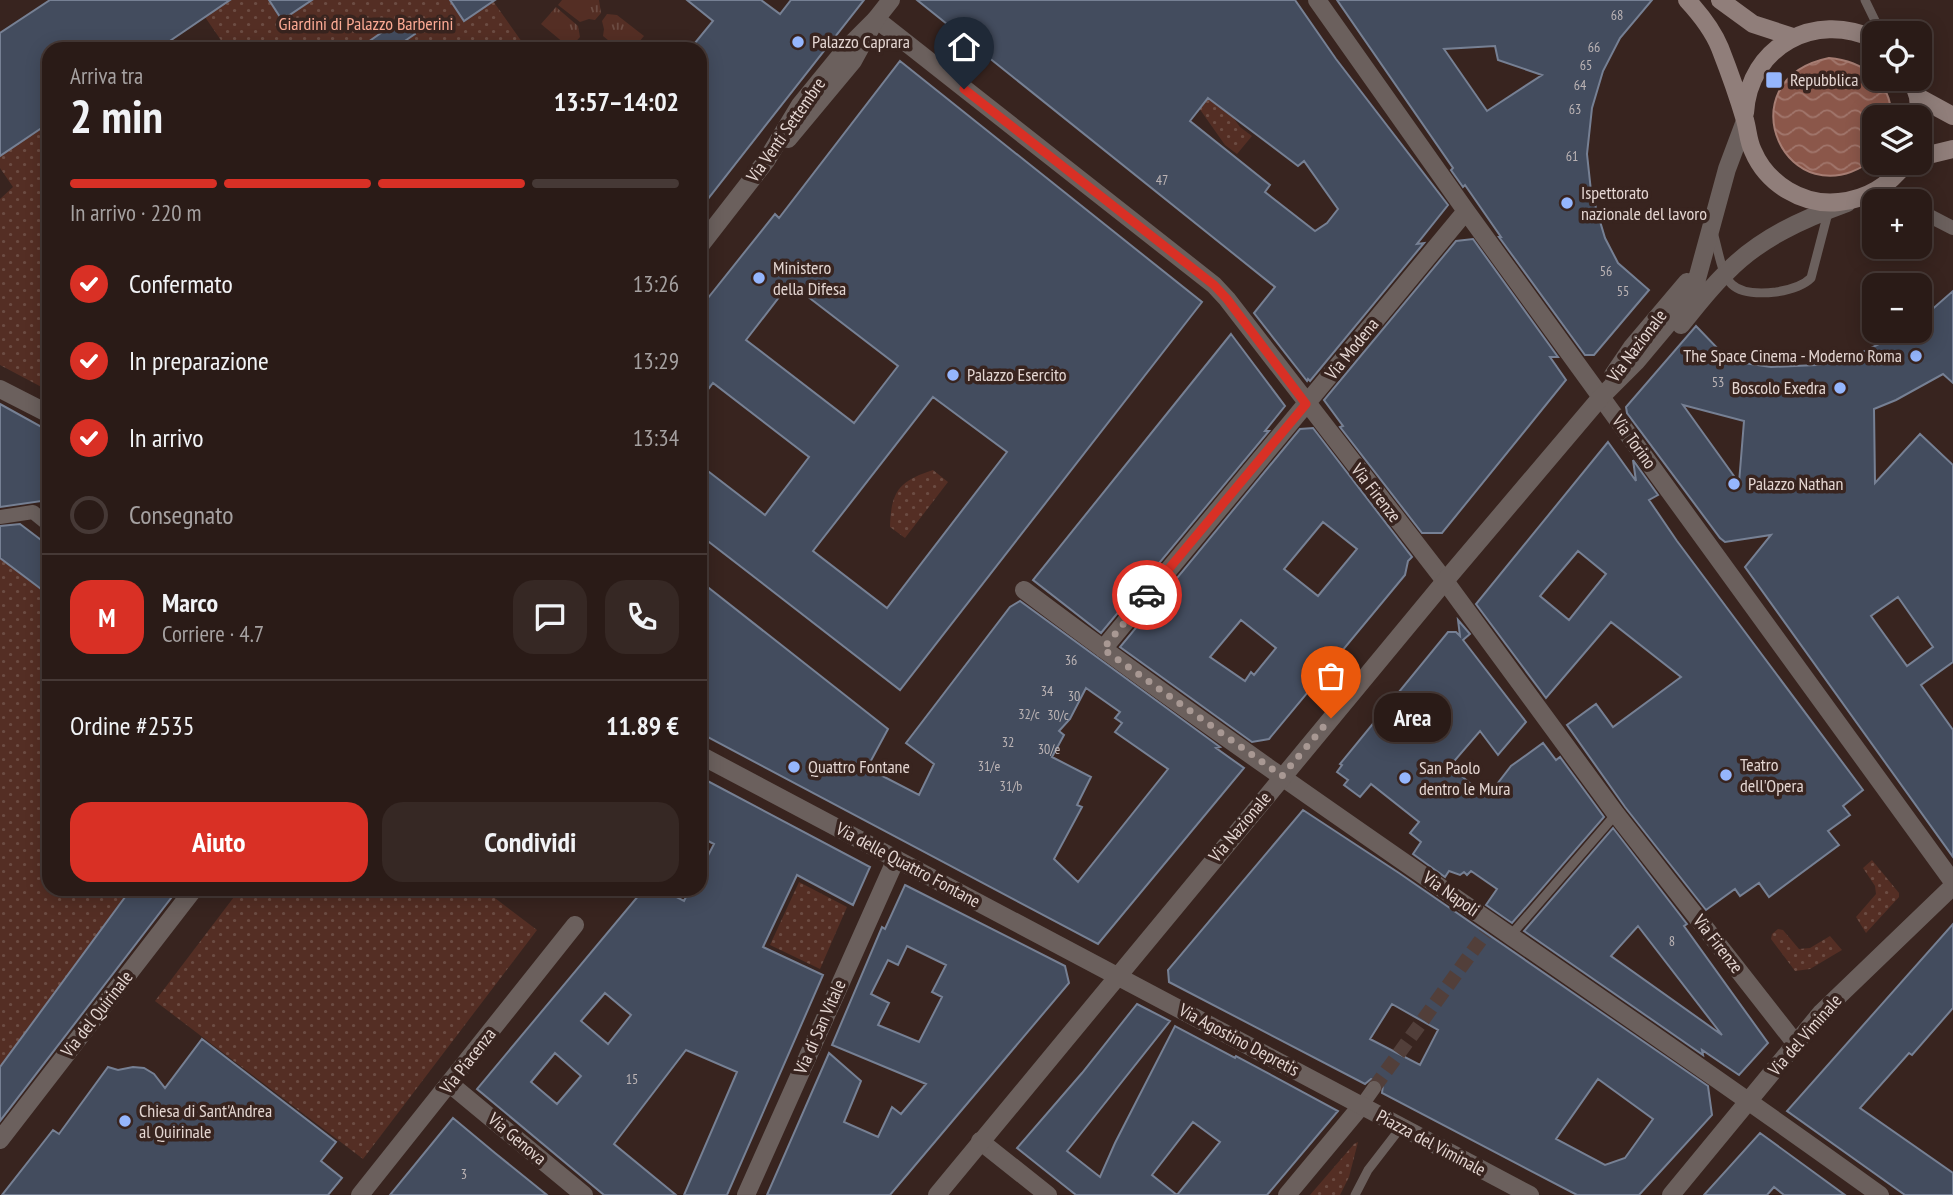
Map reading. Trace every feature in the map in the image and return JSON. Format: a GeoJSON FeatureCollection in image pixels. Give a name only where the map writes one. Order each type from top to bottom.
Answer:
{"type":"FeatureCollection","features":[{"type":"Feature","properties":{"kind":"main road"},"geometry":{"type":"LineString","coordinates":[[1687,0],[1716,38],[1745,121],[1749,142],[1758,162],[1772,178],[1789,192],[1820,202],[1859,198],[1882,188],[1897,175]]}},
{"type":"Feature","properties":{"kind":"main road"},"geometry":{"type":"LineString","coordinates":[[1720,0],[1753,24],[1793,37]]}},
{"type":"Feature","properties":{"kind":"main road"},"geometry":{"type":"LineString","coordinates":[[1745,121],[1746,101],[1756,74],[1774,50],[1793,37],[1818,30],[1835,28],[1862,34]]}},
{"type":"Feature","properties":{"kind":"main road"},"geometry":{"type":"LineString","coordinates":[[1916,91],[1919,105]]}},
{"type":"Feature","properties":{"kind":"main road"},"geometry":{"type":"LineString","coordinates":[[1918,97],[1953,117]]}},
{"type":"Feature","properties":{"kind":"main road"},"geometry":{"type":"LineString","coordinates":[[1932,154],[1953,149]]}},
{"type":"Feature","properties":{"kind":"street"},"geometry":{"type":"LineString","coordinates":[[876,19],[891,0]]}},
{"type":"Feature","properties":{"kind":"street","name":"Via Torino"},"geometry":{"type":"LineString","coordinates":[[1317,0],[1466,211],[1953,884]]}},
{"type":"Feature","properties":{"kind":"street","name":"Via Venti Settembre"},"geometry":{"type":"LineString","coordinates":[[707,237],[766,161],[800,105],[844,51],[876,19]]}},
{"type":"Feature","properties":{"kind":"street","name":"Via Firenze"},"geometry":{"type":"LineString","coordinates":[[876,19],[1214,285],[1227,299],[1445,581],[1616,814],[1796,1044]]}},
{"type":"Feature","properties":{"kind":"street"},"geometry":{"type":"LineString","coordinates":[[1683,305],[1694,286],[1727,169],[1745,121]]}},
{"type":"Feature","properties":{"kind":"street"},"geometry":{"type":"LineString","coordinates":[[1932,157],[1953,158]]}},
{"type":"Feature","properties":{"kind":"street"},"geometry":{"type":"LineString","coordinates":[[1683,305],[1772,237],[1829,209],[1862,198]]}},
{"type":"Feature","properties":{"kind":"street","name":"Via Modena"},"geometry":{"type":"LineString","coordinates":[[1103,649],[1466,211]]}},
{"type":"Feature","properties":{"kind":"street"},"geometry":{"type":"LineString","coordinates":[[1932,217],[1953,228]]}},
{"type":"Feature","properties":{"kind":"street","name":"Via Nazionale"},"geometry":{"type":"LineString","coordinates":[[937,1195],[1116,975],[1445,581],[1683,305]]}},
{"type":"Feature","properties":{"kind":"street"},"geometry":{"type":"LineString","coordinates":[[1,390],[42,410]]}},
{"type":"Feature","properties":{"kind":"street"},"geometry":{"type":"LineString","coordinates":[[0,517],[33,513],[42,520]]}},
{"type":"Feature","properties":{"kind":"street","name":"Via Napoli"},"geometry":{"type":"LineString","coordinates":[[1024,590],[1489,928],[1511,935],[1880,1195]]}},
{"type":"Feature","properties":{"kind":"street","name":"Via delle Quattro Fontane"},"geometry":{"type":"LineString","coordinates":[[707,759],[1116,975]]}},
{"type":"Feature","properties":{"kind":"street","name":"Via di San Vitale"},"geometry":{"type":"LineString","coordinates":[[746,1195],[897,859]]}},
{"type":"Feature","properties":{"kind":"street","name":"Via del Viminale"},"geometry":{"type":"LineString","coordinates":[[1671,1195],[1834,999],[1953,884]]}},
{"type":"Feature","properties":{"kind":"street","name":"Via del Quirinale"},"geometry":{"type":"LineString","coordinates":[[0,1140],[189,896]]}},
{"type":"Feature","properties":{"kind":"street","name":"Via Piacenza"},"geometry":{"type":"LineString","coordinates":[[360,1195],[575,925]]}},
{"type":"Feature","properties":{"kind":"street","name":"Via Agostino Depretis"},"geometry":{"type":"LineString","coordinates":[[1116,975],[1362,1105]]}},
{"type":"Feature","properties":{"kind":"street","name":"Via Genova"},"geometry":{"type":"LineString","coordinates":[[450,1084],[584,1195]]}},
{"type":"Feature","properties":{"kind":"street"},"geometry":{"type":"LineString","coordinates":[[1362,1105],[1374,1088]]}},
{"type":"Feature","properties":{"kind":"street","name":"Piazza del Viminale"},"geometry":{"type":"LineString","coordinates":[[1287,1195],[1362,1105],[1530,1195]]}},
{"type":"Feature","properties":{"kind":"street"},"geometry":{"type":"LineString","coordinates":[[980,1141],[1048,1195]]}},
{"type":"Feature","properties":{"kind":"lane"},"geometry":{"type":"LineString","coordinates":[[1865,0],[1875,21]]}},
{"type":"Feature","properties":{"kind":"lane"},"geometry":{"type":"LineString","coordinates":[[1712,227],[1724,274],[1732,286],[1749,293],[1782,291],[1807,283],[1814,271],[1829,209]]}},
{"type":"Feature","properties":{"kind":"lane"},"geometry":{"type":"LineString","coordinates":[[1511,935],[1616,814]]}},
{"type":"Feature","properties":{"kind":"lane"},"geometry":{"type":"LineString","coordinates":[[1355,1195],[1368,1170],[1402,1126]]}},
{"type":"Feature","properties":{"kind":"green space","name":"Giardini di Palazzo Barberini"},"geometry":{"type":"Polygon","coordinates":[[[230,0],[269,0],[283,20],[298,9],[292,0],[450,0],[465,21],[493,1],[522,42],[222,42],[205,17],[230,0]]]}},
{"type":"Feature","properties":{"kind":"green space"},"geometry":{"type":"Polygon","coordinates":[[[562,0],[599,0],[601,13],[595,20],[580,22],[558,5],[562,0]]]}},
{"type":"Feature","properties":{"kind":"green space"},"geometry":{"type":"Polygon","coordinates":[[[556,7],[578,26],[580,37],[575,42],[563,42],[541,24],[556,7]]]}},
{"type":"Feature","properties":{"kind":"green space"},"geometry":{"type":"Polygon","coordinates":[[[607,14],[617,15],[644,36],[639,42],[610,42],[603,36],[602,21],[607,14]]]}},
{"type":"Feature","properties":{"kind":"green space"},"geometry":{"type":"Polygon","coordinates":[[[1212,88],[1240,127],[1252,136],[1237,154],[1225,145],[1194,101],[1212,88]]]}},
{"type":"Feature","properties":{"kind":"green space"},"geometry":{"type":"Polygon","coordinates":[[[42,127],[42,387],[0,365],[0,199],[13,187],[0,168],[0,151],[42,127]]]}},
{"type":"Feature","properties":{"kind":"green space"},"geometry":{"type":"Polygon","coordinates":[[[933,470],[948,482],[905,538],[890,527],[895,496],[912,478],[933,470]]]}},
{"type":"Feature","properties":{"kind":"green space"},"geometry":{"type":"Polygon","coordinates":[[[0,558],[42,590],[42,896],[126,896],[0,1067],[0,558]]]}},
{"type":"Feature","properties":{"kind":"green space"},"geometry":{"type":"Polygon","coordinates":[[[1872,860],[1899,893],[1899,897],[1866,933],[1856,917],[1876,894],[1875,886],[1863,868],[1872,860]]]}},
{"type":"Feature","properties":{"kind":"green space"},"geometry":{"type":"Polygon","coordinates":[[[799,882],[847,907],[820,969],[770,945],[799,882]]]}},
{"type":"Feature","properties":{"kind":"green space"},"geometry":{"type":"Polygon","coordinates":[[[235,896],[492,896],[537,930],[363,1159],[155,1001],[235,896]]]}},
{"type":"Feature","properties":{"kind":"green space"},"geometry":{"type":"Polygon","coordinates":[[[1778,929],[1783,930],[1799,949],[1810,948],[1830,936],[1842,950],[1810,969],[1795,971],[1771,939],[1778,929]]]}},
{"type":"Feature","properties":{"kind":"green space"},"geometry":{"type":"Polygon","coordinates":[[[1358,1142],[1349,1177],[1340,1195],[1310,1195],[1354,1144],[1358,1142]]]}},
{"type":"Feature","properties":{"kind":"water"},"geometry":{"type":"Polygon","coordinates":[[[1829,58],[1841,60],[1862,68],[1862,91],[1885,91],[1890,105],[1862,105],[1862,165],[1843,174],[1815,174],[1793,161],[1779,141],[1773,117],[1779,92],[1797,71],[1829,58]]]}},
{"type":"Feature","properties":{"kind":"building"},"geometry":{"type":"Polygon","coordinates":[[[50,0],[230,0],[168,42],[42,42],[42,128],[0,156],[0,33],[50,0]]]}},
{"type":"Feature","properties":{"kind":"building"},"geometry":{"type":"Polygon","coordinates":[[[269,0],[312,0],[282,20],[269,0]]]}},
{"type":"Feature","properties":{"kind":"building"},"geometry":{"type":"Polygon","coordinates":[[[450,0],[495,0],[464,21],[450,0]]]}},
{"type":"Feature","properties":{"kind":"building"},"geometry":{"type":"Polygon","coordinates":[[[687,0],[761,0],[780,14],[791,0],[864,0],[707,200],[707,42],[696,42],[713,21],[687,0]]]}},
{"type":"Feature","properties":{"kind":"building"},"geometry":{"type":"Polygon","coordinates":[[[917,0],[1295,0],[1336,59],[1448,205],[1417,244],[1424,243],[1310,381],[1307,381],[1254,313],[1275,287],[917,0]],[[1208,98],[1190,121],[1270,185],[1265,192],[1315,231],[1327,223],[1338,209],[1304,161],[1298,166],[1208,98]]]}},
{"type":"Feature","properties":{"kind":"building"},"geometry":{"type":"Polygon","coordinates":[[[1337,0],[1652,0],[1620,38],[1603,71],[1592,108],[1587,154],[1591,191],[1605,238],[1618,263],[1649,290],[1594,355],[1585,355],[1499,237],[1465,185],[1463,187],[1451,170],[1453,168],[1337,0]],[[1495,46],[1444,49],[1487,111],[1542,75],[1498,60],[1495,46]]]}},
{"type":"Feature","properties":{"kind":"building"},"geometry":{"type":"Polygon","coordinates":[[[404,17],[415,34],[403,42],[368,42],[404,17]]]}},
{"type":"Feature","properties":{"kind":"building","name":"Palazzo Esercito"},"geometry":{"type":"Polygon","coordinates":[[[900,61],[1202,302],[900,690],[707,540],[707,470],[765,515],[809,457],[713,383],[707,391],[707,299],[775,214],[779,218],[900,61]],[[790,283],[746,340],[854,423],[898,366],[790,283]],[[933,397],[813,551],[887,608],[1007,452],[933,397]]]}},
{"type":"Feature","properties":{"kind":"building"},"geometry":{"type":"Polygon","coordinates":[[[1473,239],[1558,357],[1550,357],[1566,380],[1442,533],[1422,533],[1340,427],[1343,426],[1324,400],[1456,241],[1473,239]]]}},
{"type":"Feature","properties":{"kind":"building"},"geometry":{"type":"Polygon","coordinates":[[[1953,291],[1953,383],[1943,374],[1874,409],[1875,483],[1920,434],[1953,465],[1953,662],[1921,685],[1953,730],[1953,857],[1745,567],[1771,535],[1725,542],[1720,538],[1627,413],[1626,407],[1696,326],[1720,351],[1744,363],[1771,367],[1817,365],[1855,356],[1881,343],[1932,343],[1932,309],[1953,291]],[[1683,405],[1739,483],[1744,421],[1683,405]],[[1898,597],[1871,616],[1907,666],[1933,647],[1898,597]]]}},
{"type":"Feature","properties":{"kind":"building"},"geometry":{"type":"Polygon","coordinates":[[[1231,334],[1285,406],[1265,431],[1269,431],[1101,633],[1033,580],[1231,334]]]}},
{"type":"Feature","properties":{"kind":"building"},"geometry":{"type":"Polygon","coordinates":[[[0,404],[42,427],[42,501],[0,507],[0,404]]]}},
{"type":"Feature","properties":{"kind":"building"},"geometry":{"type":"Polygon","coordinates":[[[1313,428],[1412,557],[1408,561],[1405,575],[1269,739],[1252,742],[1120,647],[1300,429],[1313,428]],[[1323,522],[1284,569],[1318,596],[1357,549],[1323,522]],[[1241,620],[1210,657],[1245,681],[1251,672],[1254,675],[1276,648],[1241,620]]]}},
{"type":"Feature","properties":{"kind":"building"},"geometry":{"type":"Polygon","coordinates":[[[1608,442],[1636,481],[1633,460],[1658,495],[1649,500],[1677,541],[1863,790],[1843,806],[1850,815],[1828,831],[1839,845],[1769,897],[1759,883],[1740,896],[1735,889],[1706,910],[1625,807],[1567,725],[1596,704],[1613,727],[1681,677],[1611,622],[1546,698],[1476,604],[1608,442]],[[1578,551],[1540,596],[1569,620],[1606,574],[1578,551]]]}},
{"type":"Feature","properties":{"kind":"building"},"geometry":{"type":"Polygon","coordinates":[[[20,524],[42,541],[42,590],[0,558],[0,526],[20,524]]]}},
{"type":"Feature","properties":{"kind":"building"},"geometry":{"type":"Polygon","coordinates":[[[707,587],[888,729],[867,768],[919,795],[934,764],[906,743],[1010,607],[1020,601],[1220,747],[1216,748],[1244,768],[1098,944],[707,737],[707,587]],[[1086,688],[1070,719],[1059,731],[1064,735],[1052,757],[1091,777],[1077,805],[1082,807],[1054,859],[1078,882],[1168,769],[1115,732],[1122,723],[1115,718],[1120,712],[1086,688]]]}},
{"type":"Feature","properties":{"kind":"building"},"geometry":{"type":"Polygon","coordinates":[[[1458,620],[1470,634],[1463,640],[1526,722],[1498,755],[1480,731],[1450,766],[1472,785],[1467,790],[1472,795],[1479,790],[1487,797],[1511,766],[1543,743],[1556,760],[1560,757],[1604,817],[1512,923],[1486,905],[1497,889],[1471,871],[1467,875],[1464,872],[1460,875],[1449,871],[1445,877],[1413,854],[1421,842],[1410,833],[1419,822],[1371,784],[1360,797],[1344,785],[1348,780],[1337,772],[1342,765],[1340,764],[1448,632],[1456,632],[1460,636],[1458,620]]]}},
{"type":"Feature","properties":{"kind":"building"},"geometry":{"type":"Polygon","coordinates":[[[707,781],[870,867],[853,905],[797,875],[763,947],[823,975],[727,1195],[684,1195],[737,1072],[686,1050],[614,1144],[676,1195],[604,1195],[477,1089],[638,896],[674,896],[684,901],[686,896],[707,896],[707,858],[714,844],[707,840],[707,781]],[[605,993],[581,1021],[608,1044],[631,1015],[605,993]],[[555,1053],[531,1082],[557,1104],[581,1076],[555,1053]]]}},
{"type":"Feature","properties":{"kind":"building"},"geometry":{"type":"Polygon","coordinates":[[[1303,810],[1708,1086],[1712,1115],[1639,1195],[1577,1195],[1382,1093],[1383,1085],[1379,1080],[1371,1079],[1365,1084],[1169,982],[1168,970],[1303,810]],[[1392,1004],[1370,1039],[1420,1065],[1438,1030],[1392,1004]],[[1598,1079],[1556,1139],[1605,1165],[1625,1158],[1653,1119],[1598,1079]]]}},
{"type":"Feature","properties":{"kind":"building"},"geometry":{"type":"Polygon","coordinates":[[[1613,828],[1687,924],[1684,926],[1768,1043],[1739,1075],[1702,1050],[1703,1055],[1524,931],[1613,828]],[[1638,926],[1611,956],[1722,1035],[1638,926]]]}},
{"type":"Feature","properties":{"kind":"building"},"geometry":{"type":"Polygon","coordinates":[[[905,885],[1065,966],[1069,983],[890,1195],[767,1195],[829,1053],[861,1081],[844,1122],[878,1137],[892,1107],[901,1114],[926,1084],[832,1045],[882,927],[885,929],[905,885]],[[907,946],[898,965],[888,960],[871,994],[889,1003],[878,1025],[919,1042],[942,997],[932,992],[946,965],[907,946]]]}},
{"type":"Feature","properties":{"kind":"building"},"geometry":{"type":"Polygon","coordinates":[[[126,896],[173,896],[0,1121],[0,1067],[126,896]]]}},
{"type":"Feature","properties":{"kind":"building"},"geometry":{"type":"Polygon","coordinates":[[[1953,924],[1953,1008],[1860,1108],[1953,1173],[1953,1195],[1905,1195],[1787,1111],[1953,924]]]}},
{"type":"Feature","properties":{"kind":"building"},"geometry":{"type":"Polygon","coordinates":[[[1137,1004],[1170,1021],[1067,1151],[1100,1177],[1175,1026],[1338,1111],[1267,1195],[1177,1195],[1076,1195],[1017,1148],[1137,1004]],[[1193,1122],[1152,1175],[1177,1195],[1220,1142],[1193,1122]]]}},
{"type":"Feature","properties":{"kind":"building"},"geometry":{"type":"Polygon","coordinates":[[[202,1039],[336,1142],[321,1161],[342,1178],[328,1195],[2,1195],[53,1130],[59,1134],[108,1067],[118,1070],[144,1068],[154,1074],[165,1088],[202,1039]]]}},
{"type":"Feature","properties":{"kind":"building"},"geometry":{"type":"Polygon","coordinates":[[[453,1118],[495,1153],[547,1195],[390,1195],[453,1118]]]}},
{"type":"Feature","properties":{"kind":"building"},"geometry":{"type":"Polygon","coordinates":[[[1760,1133],[1845,1195],[1784,1195],[1774,1187],[1767,1195],[1704,1195],[1760,1133]]]}},
{"type":"Feature","properties":{"kind":"tunnel"},"geometry":{"type":"LineString","coordinates":[[1374,1088],[1485,934]]}},
{"type":"Feature","properties":{"kind":"way so far"},"geometry":{"type":"LineString","coordinates":[[1147,595],[1103,649],[1282,776],[1331,718]]}},
{"type":"Feature","properties":{"kind":"place","name":"Palazzo Caprara"},"geometry":{"type":"Point","coordinates":[798,42]}},
{"type":"Feature","properties":{"kind":"place","name":"Repubblica"},"geometry":{"type":"Point","coordinates":[1774,80]}},
{"type":"Feature","properties":{"kind":"place","name":"Ispettorato nazionale del lavoro"},"geometry":{"type":"Point","coordinates":[1567,203]}},
{"type":"Feature","properties":{"kind":"place","name":"Ministero della Difesa"},"geometry":{"type":"Point","coordinates":[759,278]}},
{"type":"Feature","properties":{"kind":"place","name":"The Space Cinema - Moderno Roma"},"geometry":{"type":"Point","coordinates":[1916,356]}},
{"type":"Feature","properties":{"kind":"place","name":"Palazzo Esercito"},"geometry":{"type":"Point","coordinates":[953,375]}},
{"type":"Feature","properties":{"kind":"place","name":"Boscolo Exedra"},"geometry":{"type":"Point","coordinates":[1840,388]}},
{"type":"Feature","properties":{"kind":"place","name":"Palazzo Nathan"},"geometry":{"type":"Point","coordinates":[1734,484]}},
{"type":"Feature","properties":{"kind":"place","name":"Area"},"geometry":{"type":"Point","coordinates":[1331,718]}},
{"type":"Feature","properties":{"kind":"place","name":"Quattro Fontane"},"geometry":{"type":"Point","coordinates":[794,767]}},
{"type":"Feature","properties":{"kind":"place","name":"Teatro dell'Opera"},"geometry":{"type":"Point","coordinates":[1726,775]}},
{"type":"Feature","properties":{"kind":"place","name":"San Paolo dentro le Mura"},"geometry":{"type":"Point","coordinates":[1405,778]}},
{"type":"Feature","properties":{"kind":"place","name":"Chiesa di Sant'Andrea al Quirinale"},"geometry":{"type":"Point","coordinates":[125,1121]}},
{"type":"Feature","properties":{"kind":"route"},"geometry":{"type":"LineString","coordinates":[[964,89],[1214,285],[1306,404],[1147,595]]}}]}
